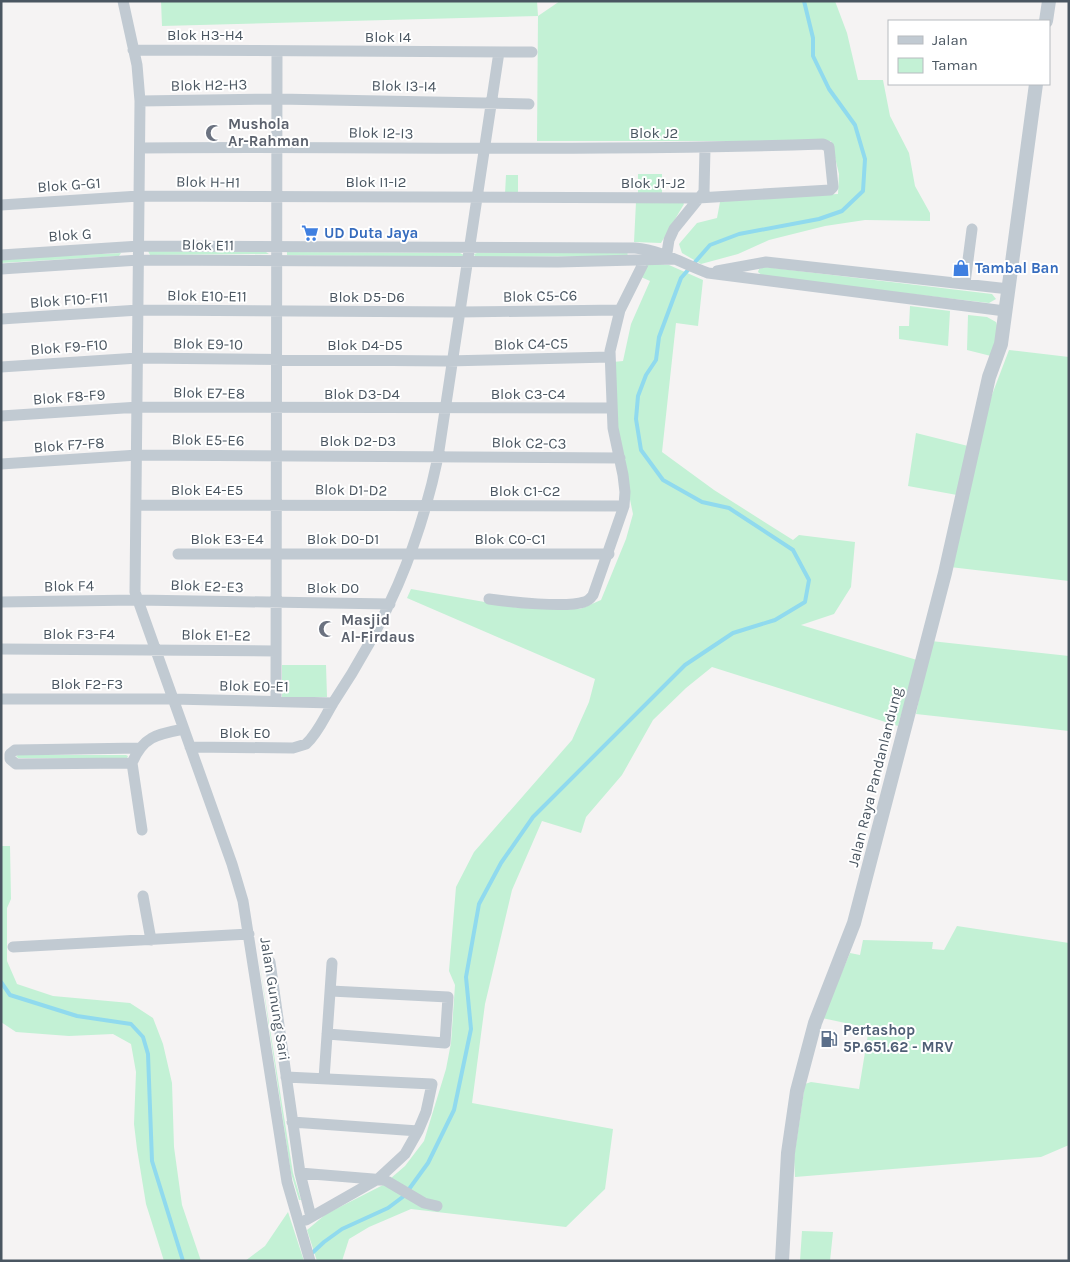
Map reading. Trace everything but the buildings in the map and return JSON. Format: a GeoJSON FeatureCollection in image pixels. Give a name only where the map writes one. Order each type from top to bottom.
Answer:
{"type":"FeatureCollection","features":[{"type":"Feature","properties":{"kind":"street"},"geometry":{"type":"LineString","coordinates":[[123,1],[134,50],[140,101],[137,600]]}},
{"type":"Feature","properties":{"kind":"street"},"geometry":{"type":"LineString","coordinates":[[1046,20],[1049,1]]}},
{"type":"Feature","properties":{"kind":"street","name":"Blok H3-H4"},"geometry":{"type":"LineString","coordinates":[[134,50],[277,50]]}},
{"type":"Feature","properties":{"kind":"street"},"geometry":{"type":"LineString","coordinates":[[276,701],[276,504],[278,456],[275,312],[278,147],[277,50]]}},
{"type":"Feature","properties":{"kind":"street","name":"Blok I4"},"geometry":{"type":"LineString","coordinates":[[277,50],[532,52]]}},
{"type":"Feature","properties":{"kind":"street"},"geometry":{"type":"LineString","coordinates":[[333,703],[367,651],[390,604],[411,554],[427,506],[446,409],[498,52]]}},
{"type":"Feature","properties":{"kind":"street","name":"Jalan Raya Pandanlandung"},"geometry":{"type":"LineString","coordinates":[[782,1261],[788,1145],[797,1091],[815,1023],[846,946],[869,866],[945,572],[988,376],[1001,344],[1036,85]]}},
{"type":"Feature","properties":{"kind":"street","name":"Blok H2-H3"},"geometry":{"type":"LineString","coordinates":[[140,101],[278,99]]}},
{"type":"Feature","properties":{"kind":"street","name":"Blok I3-I4"},"geometry":{"type":"LineString","coordinates":[[278,99],[529,104]]}},
{"type":"Feature","properties":{"kind":"street","name":"Blok J2"},"geometry":{"type":"LineString","coordinates":[[484,150],[705,148],[823,144],[828,147],[833,187],[830,190]]}},
{"type":"Feature","properties":{"kind":"street","name":"Blok I2-I3"},"geometry":{"type":"LineString","coordinates":[[141,148],[278,147],[484,150]]}},
{"type":"Feature","properties":{"kind":"street"},"geometry":{"type":"LineString","coordinates":[[705,148],[704,192],[674,229],[671,258],[708,273],[1007,300]]}},
{"type":"Feature","properties":{"kind":"street","name":"Blok J1-J2"},"geometry":{"type":"LineString","coordinates":[[476,197],[698,198],[830,190]]}},
{"type":"Feature","properties":{"kind":"street","name":"Blok H-H1"},"geometry":{"type":"LineString","coordinates":[[139,196],[276,198]]}},
{"type":"Feature","properties":{"kind":"street","name":"Blok G-G1"},"geometry":{"type":"LineString","coordinates":[[1,205],[139,196]]}},
{"type":"Feature","properties":{"kind":"street","name":"Blok I1-I2"},"geometry":{"type":"LineString","coordinates":[[276,198],[476,197]]}},
{"type":"Feature","properties":{"kind":"street"},"geometry":{"type":"LineString","coordinates":[[966,283],[972,229]]}},
{"type":"Feature","properties":{"kind":"street","name":"Blok G"},"geometry":{"type":"LineString","coordinates":[[1,255],[140,246],[635,248],[671,258]]}},
{"type":"Feature","properties":{"kind":"street","name":"Blok E11"},"geometry":{"type":"LineString","coordinates":[[1,269],[139,260],[467,261],[645,260],[671,258]]}},
{"type":"Feature","properties":{"kind":"street"},"geometry":{"type":"LineString","coordinates":[[489,599],[532,603],[584,602],[593,595],[609,554],[624,506],[626,492],[611,408],[610,357],[613,334],[620,310],[645,260]]}},
{"type":"Feature","properties":{"kind":"street"},"geometry":{"type":"LineString","coordinates":[[708,273],[766,262],[966,283],[1007,300]]}},
{"type":"Feature","properties":{"kind":"street","name":"Blok E10-E11"},"geometry":{"type":"LineString","coordinates":[[139,310],[275,312]]}},
{"type":"Feature","properties":{"kind":"street","name":"Blok F10-F11"},"geometry":{"type":"LineString","coordinates":[[1,319],[139,310]]}},
{"type":"Feature","properties":{"kind":"street","name":"Blok C5-C6"},"geometry":{"type":"LineString","coordinates":[[460,312],[620,310]]}},
{"type":"Feature","properties":{"kind":"street","name":"Blok D5-D6"},"geometry":{"type":"LineString","coordinates":[[275,312],[460,312]]}},
{"type":"Feature","properties":{"kind":"street","name":"Blok C4-C5"},"geometry":{"type":"LineString","coordinates":[[453,361],[610,357]]}},
{"type":"Feature","properties":{"kind":"street","name":"Blok E9-10"},"geometry":{"type":"LineString","coordinates":[[138,358],[277,359]]}},
{"type":"Feature","properties":{"kind":"street","name":"Blok F9-F10"},"geometry":{"type":"LineString","coordinates":[[1,367],[138,358]]}},
{"type":"Feature","properties":{"kind":"street","name":"Blok D4-D5"},"geometry":{"type":"LineString","coordinates":[[277,359],[453,361]]}},
{"type":"Feature","properties":{"kind":"street","name":"Blok E7-E8"},"geometry":{"type":"LineString","coordinates":[[139,407],[278,409]]}},
{"type":"Feature","properties":{"kind":"street","name":"Blok F8-F9"},"geometry":{"type":"LineString","coordinates":[[1,416],[139,407]]}},
{"type":"Feature","properties":{"kind":"street","name":"Blok C3-C4"},"geometry":{"type":"LineString","coordinates":[[446,409],[611,408]]}},
{"type":"Feature","properties":{"kind":"street","name":"Blok D3-D4"},"geometry":{"type":"LineString","coordinates":[[278,409],[446,409]]}},
{"type":"Feature","properties":{"kind":"street","name":"Blok E5-E6"},"geometry":{"type":"LineString","coordinates":[[138,454],[278,456]]}},
{"type":"Feature","properties":{"kind":"street","name":"Blok F7-F8"},"geometry":{"type":"LineString","coordinates":[[1,464],[138,454]]}},
{"type":"Feature","properties":{"kind":"street","name":"Blok D2-D3"},"geometry":{"type":"LineString","coordinates":[[278,456],[438,457]]}},
{"type":"Feature","properties":{"kind":"street","name":"Blok C2-C3"},"geometry":{"type":"LineString","coordinates":[[438,457],[620,458]]}},
{"type":"Feature","properties":{"kind":"street","name":"Blok E4-E5"},"geometry":{"type":"LineString","coordinates":[[138,505],[276,504]]}},
{"type":"Feature","properties":{"kind":"street","name":"Blok D1-D2"},"geometry":{"type":"LineString","coordinates":[[276,504],[427,506]]}},
{"type":"Feature","properties":{"kind":"street","name":"Blok C1-C2"},"geometry":{"type":"LineString","coordinates":[[427,506],[624,506]]}},
{"type":"Feature","properties":{"kind":"street","name":"Blok E3-E4"},"geometry":{"type":"LineString","coordinates":[[178,554],[276,554]]}},
{"type":"Feature","properties":{"kind":"street","name":"Blok D0-D1"},"geometry":{"type":"LineString","coordinates":[[276,554],[411,554]]}},
{"type":"Feature","properties":{"kind":"street","name":"Blok C0-C1"},"geometry":{"type":"LineString","coordinates":[[411,554],[609,554]]}},
{"type":"Feature","properties":{"kind":"street","name":"Blok F4"},"geometry":{"type":"LineString","coordinates":[[1,602],[137,600]]}},
{"type":"Feature","properties":{"kind":"street","name":"Blok E2-E3"},"geometry":{"type":"LineString","coordinates":[[137,600],[276,603]]}},
{"type":"Feature","properties":{"kind":"street","name":"Jalan Gunung Sari"},"geometry":{"type":"LineString","coordinates":[[137,600],[232,864],[243,901],[287,1182],[310,1261]]}},
{"type":"Feature","properties":{"kind":"street","name":"Blok D0"},"geometry":{"type":"LineString","coordinates":[[276,603],[390,604]]}},
{"type":"Feature","properties":{"kind":"street","name":"Blok F3-F4"},"geometry":{"type":"LineString","coordinates":[[1,650],[156,650]]}},
{"type":"Feature","properties":{"kind":"street","name":"Blok E1-E2"},"geometry":{"type":"LineString","coordinates":[[156,650],[276,651]]}},
{"type":"Feature","properties":{"kind":"street","name":"Blok F2-F3"},"geometry":{"type":"LineString","coordinates":[[1,699],[173,699]]}},
{"type":"Feature","properties":{"kind":"street","name":"Blok E0-E1"},"geometry":{"type":"LineString","coordinates":[[173,699],[333,703]]}},
{"type":"Feature","properties":{"kind":"street","name":"Blok E0"},"geometry":{"type":"LineString","coordinates":[[190,747],[299,747],[310,740],[333,703]]}},
{"type":"Feature","properties":{"kind":"street"},"geometry":{"type":"LineString","coordinates":[[142,830],[132,763],[140,748],[155,734],[184,729]]}},
{"type":"Feature","properties":{"kind":"street"},"geometry":{"type":"LineString","coordinates":[[132,763],[16,764],[10,759],[10,754],[15,750],[140,748]]}},
{"type":"Feature","properties":{"kind":"street"},"geometry":{"type":"LineString","coordinates":[[143,896],[151,940]]}},
{"type":"Feature","properties":{"kind":"street"},"geometry":{"type":"LineString","coordinates":[[13,947],[249,934]]}},
{"type":"Feature","properties":{"kind":"street"},"geometry":{"type":"LineString","coordinates":[[270,962],[300,1173],[311,1217]]}},
{"type":"Feature","properties":{"kind":"street"},"geometry":{"type":"LineString","coordinates":[[324,1079],[332,963]]}},
{"type":"Feature","properties":{"kind":"street"},"geometry":{"type":"LineString","coordinates":[[327,1034],[445,1042],[448,997],[331,991]]}},
{"type":"Feature","properties":{"kind":"street"},"geometry":{"type":"LineString","coordinates":[[286,1077],[432,1084],[426,1112],[418,1131],[404,1154],[378,1179],[299,1224]]}},
{"type":"Feature","properties":{"kind":"street"},"geometry":{"type":"LineString","coordinates":[[292,1122],[418,1131]]}},
{"type":"Feature","properties":{"kind":"street"},"geometry":{"type":"LineString","coordinates":[[300,1173],[378,1179],[390,1183],[418,1199],[437,1206]]}},
{"type":"Feature","properties":{"kind":"green space"},"geometry":{"type":"Polygon","coordinates":[[[161,1],[537,1],[538,16],[162,26],[161,1]]]}},
{"type":"Feature","properties":{"kind":"green space"},"geometry":{"type":"Polygon","coordinates":[[[560,1],[835,1],[847,33],[858,80],[883,80],[890,116],[909,153],[915,186],[930,213],[930,221],[865,220],[825,226],[769,240],[738,254],[701,264],[682,253],[679,244],[697,223],[717,218],[720,202],[763,197],[838,194],[839,174],[831,141],[537,141],[538,16],[560,1]]]}},
{"type":"Feature","properties":{"kind":"green space"},"geometry":{"type":"Polygon","coordinates":[[[638,174],[662,174],[662,194],[638,194],[638,174]]]}},
{"type":"Feature","properties":{"kind":"green space"},"geometry":{"type":"Polygon","coordinates":[[[506,175],[518,175],[518,194],[505,194],[506,175]]]}},
{"type":"Feature","properties":{"kind":"green space"},"geometry":{"type":"Polygon","coordinates":[[[682,201],[684,204],[661,243],[634,242],[636,202],[682,201]]]}},
{"type":"Feature","properties":{"kind":"green space"},"geometry":{"type":"Polygon","coordinates":[[[148,251],[266,252],[269,254],[150,255],[148,251]]]}},
{"type":"Feature","properties":{"kind":"green space"},"geometry":{"type":"Polygon","coordinates":[[[287,252],[460,253],[464,255],[462,257],[287,255],[287,252]]]}},
{"type":"Feature","properties":{"kind":"green space"},"geometry":{"type":"Polygon","coordinates":[[[121,253],[119,256],[1,263],[1,259],[121,253]]]}},
{"type":"Feature","properties":{"kind":"green space"},"geometry":{"type":"Polygon","coordinates":[[[474,254],[628,254],[626,256],[475,257],[474,254]]]}},
{"type":"Feature","properties":{"kind":"green space"},"geometry":{"type":"Polygon","coordinates":[[[647,263],[669,265],[703,280],[698,326],[676,323],[662,452],[714,490],[793,540],[799,535],[855,542],[851,587],[834,614],[801,625],[917,660],[898,726],[712,667],[686,688],[653,720],[622,775],[586,817],[581,833],[542,821],[512,890],[485,1004],[472,1103],[613,1129],[605,1189],[566,1227],[411,1209],[369,1227],[349,1239],[342,1261],[317,1261],[307,1230],[326,1214],[383,1185],[405,1166],[424,1141],[446,1069],[451,1043],[455,985],[449,971],[456,887],[474,852],[572,740],[589,702],[595,679],[407,598],[411,589],[519,608],[580,609],[601,600],[626,539],[633,514],[616,432],[613,362],[623,361],[631,324],[650,281],[641,277],[647,263]]]}},
{"type":"Feature","properties":{"kind":"green space"},"geometry":{"type":"Polygon","coordinates":[[[765,267],[992,294],[996,299],[989,303],[764,277],[758,272],[759,269],[765,267]]]}},
{"type":"Feature","properties":{"kind":"green space"},"geometry":{"type":"Polygon","coordinates":[[[910,306],[950,311],[948,346],[899,339],[899,326],[909,326],[910,306]]]}},
{"type":"Feature","properties":{"kind":"green space"},"geometry":{"type":"Polygon","coordinates":[[[968,315],[987,317],[996,322],[998,330],[997,339],[991,356],[967,350],[968,315]]]}},
{"type":"Feature","properties":{"kind":"green space"},"geometry":{"type":"Polygon","coordinates":[[[1009,350],[1069,357],[1069,581],[950,567],[990,400],[1009,350]]]}},
{"type":"Feature","properties":{"kind":"green space"},"geometry":{"type":"Polygon","coordinates":[[[916,433],[968,446],[957,495],[908,486],[916,433]]]}},
{"type":"Feature","properties":{"kind":"green space"},"geometry":{"type":"Polygon","coordinates":[[[931,641],[1069,656],[1069,731],[916,714],[931,641]]]}},
{"type":"Feature","properties":{"kind":"green space"},"geometry":{"type":"Polygon","coordinates":[[[282,665],[326,665],[327,697],[282,697],[282,665]]]}},
{"type":"Feature","properties":{"kind":"green space"},"geometry":{"type":"Polygon","coordinates":[[[16,756],[128,756],[127,758],[18,758],[16,756]]]}},
{"type":"Feature","properties":{"kind":"green space"},"geometry":{"type":"Polygon","coordinates":[[[1,846],[10,846],[11,899],[7,908],[7,961],[17,984],[53,996],[130,1003],[153,1018],[163,1044],[172,1083],[174,1147],[182,1205],[201,1261],[164,1261],[146,1204],[137,1149],[134,1124],[136,1072],[131,1044],[113,1034],[69,1036],[16,1032],[1,1022],[1,846]]]}},
{"type":"Feature","properties":{"kind":"green space"},"geometry":{"type":"Polygon","coordinates":[[[957,926],[1069,943],[1069,1145],[1041,1157],[795,1177],[794,1158],[805,1084],[811,1082],[859,1089],[869,1028],[822,1018],[850,953],[860,955],[863,940],[933,942],[932,949],[944,950],[957,926]]]}},
{"type":"Feature","properties":{"kind":"green space"},"geometry":{"type":"Polygon","coordinates":[[[258,954],[293,1173],[301,1200],[299,1200],[291,1173],[258,954]]]}},
{"type":"Feature","properties":{"kind":"green space"},"geometry":{"type":"Polygon","coordinates":[[[288,1212],[304,1261],[245,1261],[265,1246],[288,1212]]]}},
{"type":"Feature","properties":{"kind":"green space"},"geometry":{"type":"Polygon","coordinates":[[[802,1231],[833,1232],[830,1261],[800,1261],[802,1231]]]}},
{"type":"Feature","properties":{"kind":"waterway"},"geometry":{"type":"LineString","coordinates":[[310,1255],[342,1229],[388,1208],[404,1196],[428,1163],[454,1110],[471,1029],[466,977],[479,904],[501,863],[533,817],[685,665],[733,633],[775,620],[805,602],[809,580],[793,550],[729,508],[702,502],[663,480],[641,450],[636,419],[638,396],[646,375],[656,360],[659,337],[681,278],[710,245],[739,234],[819,219],[842,211],[863,191],[865,159],[855,125],[829,89],[813,56],[813,38],[804,1]]}},
{"type":"Feature","properties":{"kind":"waterway"},"geometry":{"type":"LineString","coordinates":[[1,982],[10,995],[77,1016],[131,1024],[143,1037],[148,1054],[152,1161],[183,1261]]}},
{"type":"Feature","properties":{"kind":"place","name":"Mushola Ar-Rahman"},"geometry":{"type":"Point","coordinates":[214,133]}},
{"type":"Feature","properties":{"kind":"place","name":"UD Duta Jaya"},"geometry":{"type":"Point","coordinates":[310,233]}},
{"type":"Feature","properties":{"kind":"place","name":"Tambal Ban"},"geometry":{"type":"Point","coordinates":[961,268]}},
{"type":"Feature","properties":{"kind":"place","name":"Masjid Al-Firdaus"},"geometry":{"type":"Point","coordinates":[327,629]}},
{"type":"Feature","properties":{"kind":"place","name":"Pertashop 5P.651.62 - MRV"},"geometry":{"type":"Point","coordinates":[829,1039]}}]}
